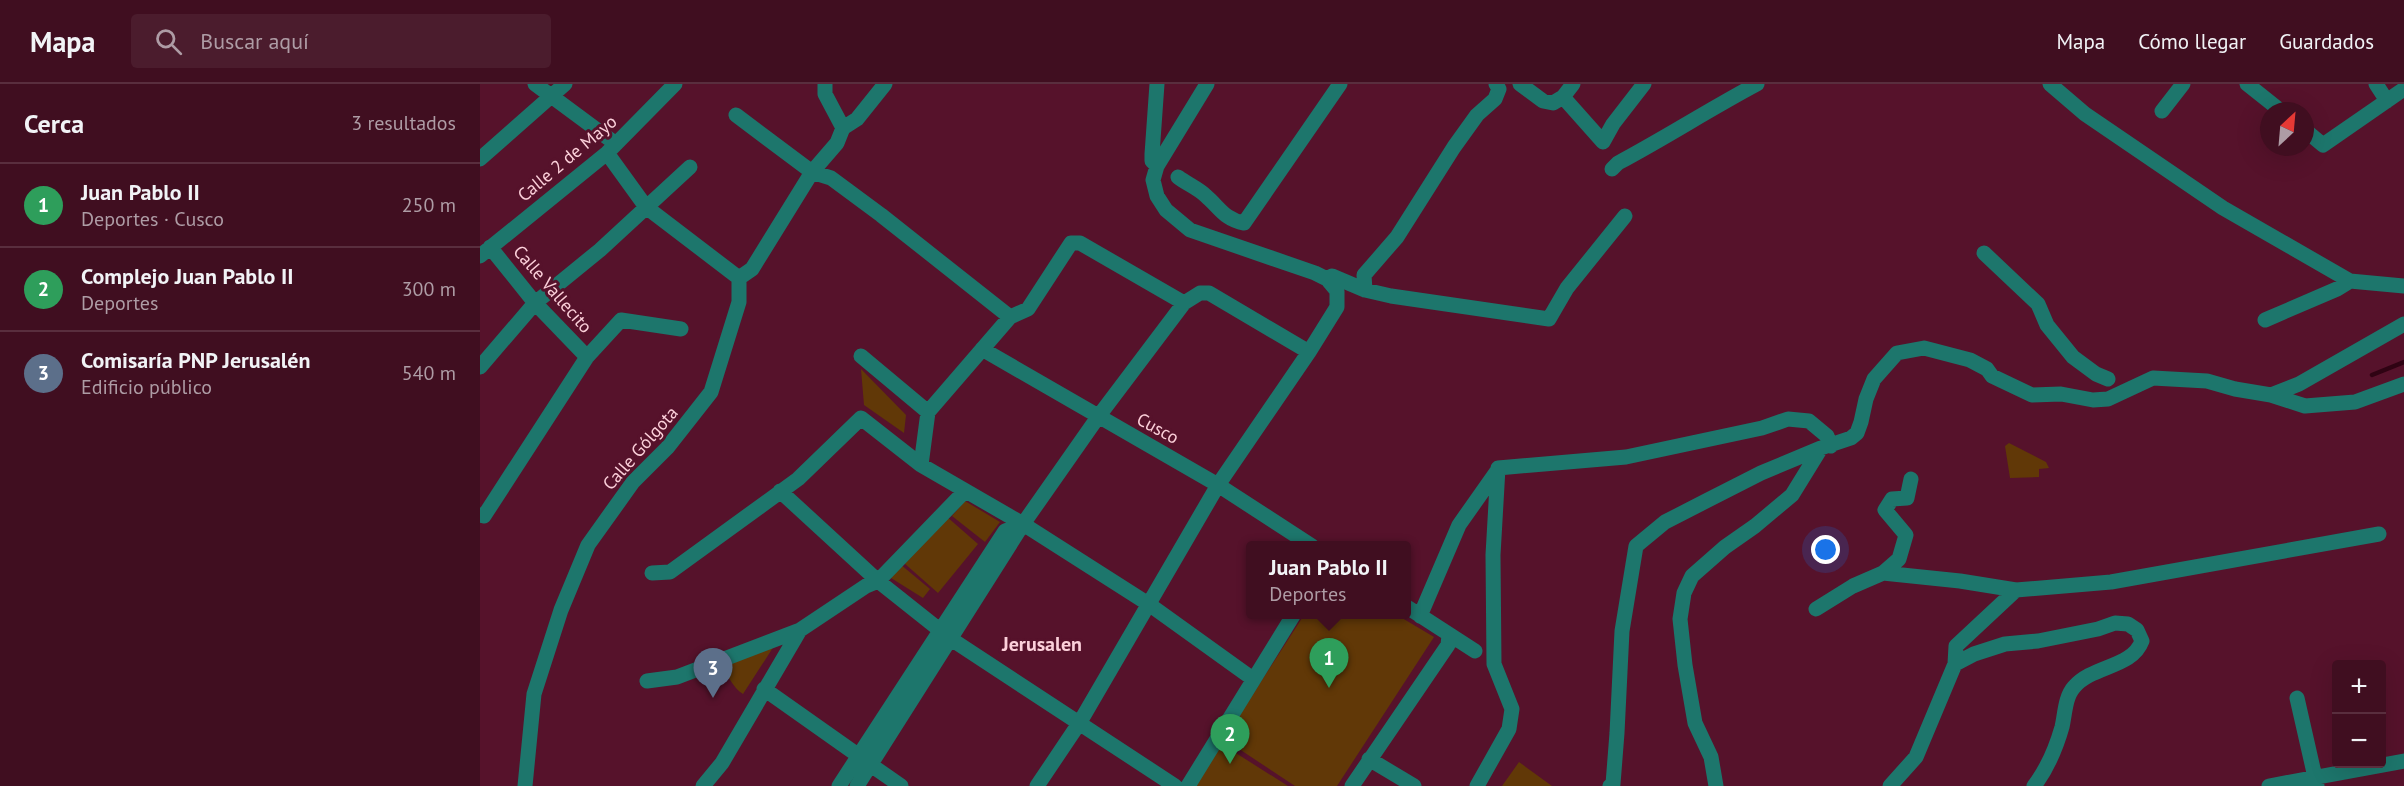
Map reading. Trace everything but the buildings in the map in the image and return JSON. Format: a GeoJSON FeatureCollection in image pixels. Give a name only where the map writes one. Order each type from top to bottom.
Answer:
{"type":"FeatureCollection","features":[{"type":"Feature","properties":{"kind":"street"},"geometry":{"type":"LineString","coordinates":[[535,84],[611,148],[646,207],[739,278],[753,269],[812,172],[837,143],[843,128],[857,119],[885,84]]}},
{"type":"Feature","properties":{"kind":"street"},"geometry":{"type":"LineString","coordinates":[[480,159],[565,84]]}},
{"type":"Feature","properties":{"kind":"street","name":"Calle 2 de Mayo"},"geometry":{"type":"LineString","coordinates":[[485,251],[611,148],[675,84]]}},
{"type":"Feature","properties":{"kind":"street"},"geometry":{"type":"LineString","coordinates":[[825,84],[825,94],[843,128]]}},
{"type":"Feature","properties":{"kind":"street"},"geometry":{"type":"LineString","coordinates":[[1157,84],[1152,161],[1157,166]]}},
{"type":"Feature","properties":{"kind":"street"},"geometry":{"type":"LineString","coordinates":[[1037,786],[1080,722],[1150,605],[1218,484],[1309,352],[1337,307],[1336,291],[1326,279],[1315,273],[1190,230],[1166,210],[1157,196],[1153,180],[1157,166],[1207,84]]}},
{"type":"Feature","properties":{"kind":"street"},"geometry":{"type":"LineString","coordinates":[[1178,177],[1206,195],[1220,212],[1236,222],[1244,223],[1340,84]]}},
{"type":"Feature","properties":{"kind":"street"},"geometry":{"type":"LineString","coordinates":[[1365,290],[1364,275],[1397,237],[1477,116],[1495,99],[1499,89],[1496,84]]}},
{"type":"Feature","properties":{"kind":"street"},"geometry":{"type":"LineString","coordinates":[[1520,84],[1543,101],[1553,103],[1563,97],[1573,84]]}},
{"type":"Feature","properties":{"kind":"street"},"geometry":{"type":"LineString","coordinates":[[1563,97],[1603,142],[1613,124],[1644,84]]}},
{"type":"Feature","properties":{"kind":"street"},"geometry":{"type":"LineString","coordinates":[[1612,169],[1618,163],[1756,84]]}},
{"type":"Feature","properties":{"kind":"street"},"geometry":{"type":"LineString","coordinates":[[2162,111],[2183,84]]}},
{"type":"Feature","properties":{"kind":"street"},"geometry":{"type":"LineString","coordinates":[[2247,84],[2270,102]]}},
{"type":"Feature","properties":{"kind":"street"},"geometry":{"type":"LineString","coordinates":[[2376,84],[2387,100]]}},
{"type":"Feature","properties":{"kind":"street"},"geometry":{"type":"LineString","coordinates":[[2058,87],[2085,114],[2223,208],[2350,281],[2404,286]]}},
{"type":"Feature","properties":{"kind":"street"},"geometry":{"type":"LineString","coordinates":[[2314,138],[2323,145],[2404,88]]}},
{"type":"Feature","properties":{"kind":"street"},"geometry":{"type":"LineString","coordinates":[[736,115],[812,172],[831,178],[1010,316]]}},
{"type":"Feature","properties":{"kind":"street"},"geometry":{"type":"LineString","coordinates":[[480,367],[535,303],[600,250],[690,167]]}},
{"type":"Feature","properties":{"kind":"street"},"geometry":{"type":"LineString","coordinates":[[1326,279],[1332,276],[1365,290],[1549,320],[1567,288],[1624,216]]}},
{"type":"Feature","properties":{"kind":"street"},"geometry":{"type":"LineString","coordinates":[[921,465],[928,412],[1010,316],[1028,309],[1071,243],[1080,243],[1184,303]]}},
{"type":"Feature","properties":{"kind":"street","name":"Calle Vallecito"},"geometry":{"type":"LineString","coordinates":[[485,251],[587,357]]}},
{"type":"Feature","properties":{"kind":"street"},"geometry":{"type":"LineString","coordinates":[[1983,253],[2038,303],[2047,326],[2073,357],[2096,374],[2108,379]]}},
{"type":"Feature","properties":{"kind":"street","name":"Calle Gólgota"},"geometry":{"type":"LineString","coordinates":[[525,786],[534,694],[561,610],[588,545],[633,482],[667,448],[711,392],[739,302],[739,278]]}},
{"type":"Feature","properties":{"kind":"street"},"geometry":{"type":"LineString","coordinates":[[2265,320],[2337,289],[2350,281]]}},
{"type":"Feature","properties":{"kind":"street"},"geometry":{"type":"LineString","coordinates":[[839,786],[865,761],[945,634],[1005,531],[1023,524],[1098,417],[1184,303],[1200,293],[1209,293],[1228,302],[1309,352]]}},
{"type":"Feature","properties":{"kind":"street"},"geometry":{"type":"LineString","coordinates":[[480,515],[484,516],[587,357],[621,320],[681,329]]}},
{"type":"Feature","properties":{"kind":"street"},"geometry":{"type":"LineString","coordinates":[[2271,395],[2300,384],[2404,324]]}},
{"type":"Feature","properties":{"kind":"street"},"geometry":{"type":"LineString","coordinates":[[1610,786],[1617,733],[1622,631],[1636,546],[1665,522],[1761,473],[1827,443],[1851,438],[1857,433],[1866,399],[1874,380],[1897,353],[1924,348],[1970,360],[1987,369],[1992,376],[2032,395],[2061,394],[2093,400],[2108,399],[2153,378],[2207,381],[2235,389],[2271,395],[2305,406],[2355,402],[2404,384]]}},
{"type":"Feature","properties":{"kind":"street","name":"Cusco"},"geometry":{"type":"LineString","coordinates":[[982,349],[1218,484],[1304,541]]}},
{"type":"Feature","properties":{"kind":"street"},"geometry":{"type":"LineString","coordinates":[[861,356],[928,412]]}},
{"type":"Feature","properties":{"kind":"street"},"geometry":{"type":"LineString","coordinates":[[652,573],[670,572],[798,479],[861,418],[921,465],[1023,524],[1150,605],[1252,679]]}},
{"type":"Feature","properties":{"kind":"street"},"geometry":{"type":"LineString","coordinates":[[1498,468],[1626,457],[1762,428],[1788,419],[1809,421],[1827,443]]}},
{"type":"Feature","properties":{"kind":"street"},"geometry":{"type":"LineString","coordinates":[[1716,786],[1712,757],[1695,723],[1684,665],[1680,619],[1684,593],[1692,576],[1792,495],[1827,443]]}},
{"type":"Feature","properties":{"kind":"street"},"geometry":{"type":"LineString","coordinates":[[1475,651],[1413,611],[1459,525],[1498,468]]}},
{"type":"Feature","properties":{"kind":"street"},"geometry":{"type":"LineString","coordinates":[[1477,786],[1509,729],[1512,710],[1494,664],[1493,555],[1498,468]]}},
{"type":"Feature","properties":{"kind":"street"},"geometry":{"type":"LineString","coordinates":[[1816,609],[1853,586],[1883,573],[1899,559],[1906,536],[1885,510],[1892,499],[1907,498],[1911,479]]}},
{"type":"Feature","properties":{"kind":"street"},"geometry":{"type":"LineString","coordinates":[[780,491],[878,581],[945,634],[1175,786]]}},
{"type":"Feature","properties":{"kind":"street"},"geometry":{"type":"LineString","coordinates":[[647,681],[677,677],[800,630],[866,586],[878,581],[965,491]]}},
{"type":"Feature","properties":{"kind":"street"},"geometry":{"type":"LineString","coordinates":[[1883,573],[2016,590],[2111,582],[2379,534]]}},
{"type":"Feature","properties":{"kind":"street"},"geometry":{"type":"LineString","coordinates":[[1890,786],[1916,757],[1955,664],[1956,646],[2016,590]]}},
{"type":"Feature","properties":{"kind":"street"},"geometry":{"type":"LineString","coordinates":[[1188,786],[1252,679],[1291,619]]}},
{"type":"Feature","properties":{"kind":"street"},"geometry":{"type":"LineString","coordinates":[[1955,664],[1974,654],[2005,644],[2038,641],[2098,629],[2115,623],[2128,624],[2138,630],[2142,641],[2138,652],[2085,677],[2070,692],[2053,753],[2034,786]]}},
{"type":"Feature","properties":{"kind":"street"},"geometry":{"type":"LineString","coordinates":[[703,786],[722,763],[800,630]]}},
{"type":"Feature","properties":{"kind":"street"},"geometry":{"type":"LineString","coordinates":[[1352,786],[1448,645],[1449,635]]}},
{"type":"Feature","properties":{"kind":"street"},"geometry":{"type":"LineString","coordinates":[[764,689],[902,786]]}},
{"type":"Feature","properties":{"kind":"street"},"geometry":{"type":"LineString","coordinates":[[2296,698],[2316,782]]}},
{"type":"Feature","properties":{"kind":"street"},"geometry":{"type":"LineString","coordinates":[[1369,759],[1414,786]]}},
{"type":"Feature","properties":{"kind":"street"},"geometry":{"type":"LineString","coordinates":[[857,786],[865,761]]}},
{"type":"Feature","properties":{"kind":"street"},"geometry":{"type":"LineString","coordinates":[[2269,786],[2316,782],[2404,761]]}},
{"type":"Feature","properties":{"kind":"shaded area"},"geometry":{"type":"Polygon","coordinates":[[[861,369],[906,415],[904,433],[864,405],[861,369]]]}},
{"type":"Feature","properties":{"kind":"shaded area"},"geometry":{"type":"Polygon","coordinates":[[[2009,443],[2046,462],[2049,468],[2039,469],[2039,477],[2010,478],[2005,446],[2009,443]]]}},
{"type":"Feature","properties":{"kind":"shaded area"},"geometry":{"type":"Polygon","coordinates":[[[965,501],[1000,522],[985,542],[952,516],[965,501]]]}},
{"type":"Feature","properties":{"kind":"shaded area"},"geometry":{"type":"Polygon","coordinates":[[[946,516],[978,544],[938,593],[904,563],[946,516]]]}},
{"type":"Feature","properties":{"kind":"shaded area"},"geometry":{"type":"Polygon","coordinates":[[[900,564],[930,589],[923,598],[891,578],[900,564]]]}},
{"type":"Feature","properties":{"kind":"shaded area"},"geometry":{"type":"Polygon","coordinates":[[[1301,619],[1404,619],[1434,637],[1337,786],[1295,786],[1224,739],[1301,619]]]}},
{"type":"Feature","properties":{"kind":"shaded area"},"geometry":{"type":"Polygon","coordinates":[[[776,643],[743,694],[721,669],[730,662],[776,643]]]}},
{"type":"Feature","properties":{"kind":"shaded area"},"geometry":{"type":"Polygon","coordinates":[[[1220,743],[1288,786],[1192,786],[1220,743]]]}},
{"type":"Feature","properties":{"kind":"shaded area"},"geometry":{"type":"Polygon","coordinates":[[[1519,762],[1552,786],[1502,786],[1519,762]]]}},
{"type":"Feature","properties":{"kind":"waterway"},"geometry":{"type":"LineString","coordinates":[[2372,375],[2404,362]]}},
{"type":"Feature","properties":{"kind":"place","name":"Juan Pablo II"},"geometry":{"type":"Point","coordinates":[1329,688]}},
{"type":"Feature","properties":{"kind":"place","name":"Comisaría PNP Jerusalén"},"geometry":{"type":"Point","coordinates":[713,698]}},
{"type":"Feature","properties":{"kind":"place","name":"Complejo Juan Pablo II"},"geometry":{"type":"Point","coordinates":[1230,764]}},
{"type":"Feature","properties":{"kind":"district","name":"Jerusalen"},"geometry":{"type":"Point","coordinates":[1042,644]}}]}
